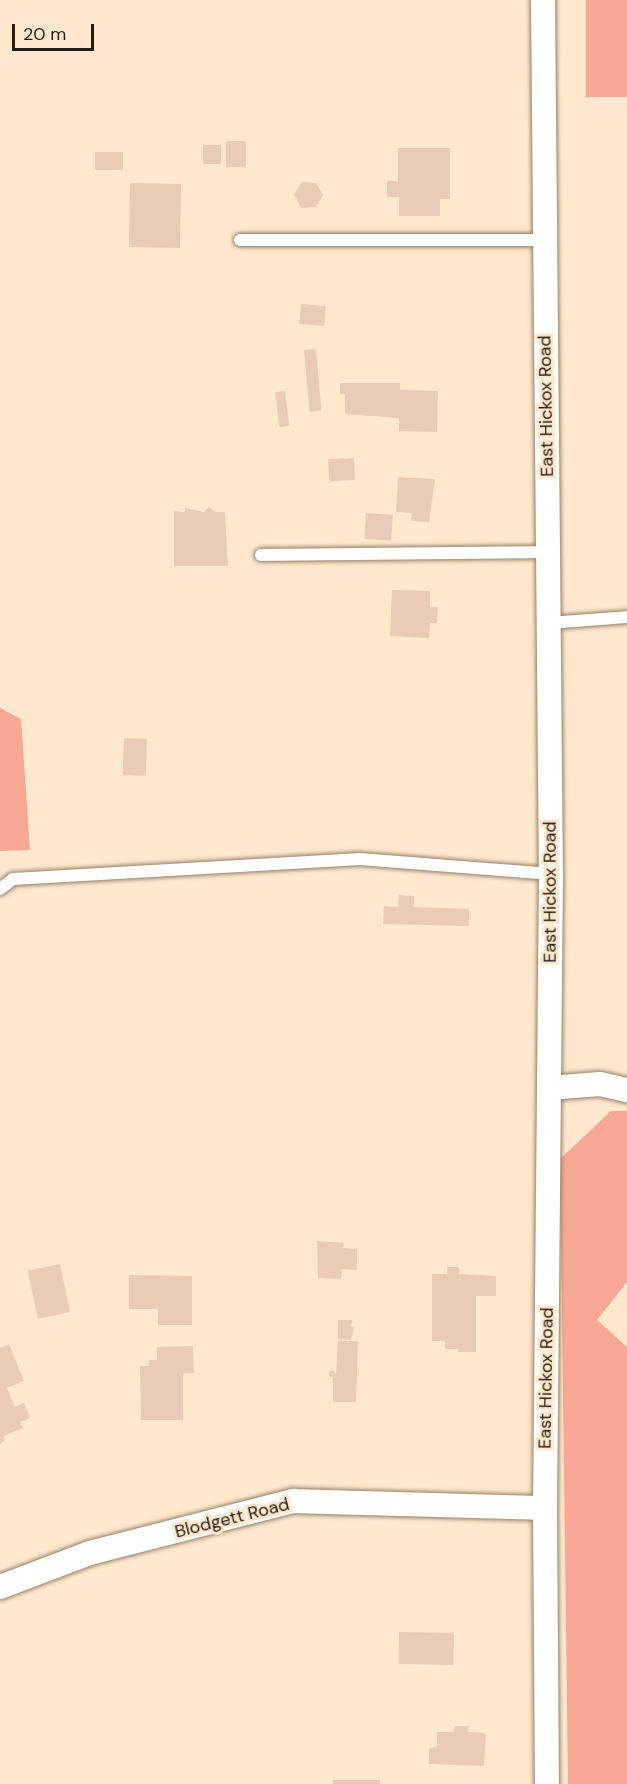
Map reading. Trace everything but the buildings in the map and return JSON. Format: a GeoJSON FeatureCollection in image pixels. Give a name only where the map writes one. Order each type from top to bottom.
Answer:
{"type":"FeatureCollection","features":[{"type":"Feature","properties":{"kind":"street","name":"East Hickox Road"},"geometry":{"type":"LineString","coordinates":[[543,0],[550,874],[545,1508],[547,1784]]}},
{"type":"Feature","properties":{"kind":"street"},"geometry":{"type":"LineString","coordinates":[[549,1088],[600,1084],[627,1090]]}},
{"type":"Feature","properties":{"kind":"street","name":"Blodgett Road"},"geometry":{"type":"LineString","coordinates":[[0,1587],[90,1553],[293,1502],[545,1508]]}},
{"type":"Feature","properties":{"kind":"lane"},"geometry":{"type":"LineString","coordinates":[[240,240],[545,240]]}},
{"type":"Feature","properties":{"kind":"lane"},"geometry":{"type":"LineString","coordinates":[[261,555],[548,552]]}},
{"type":"Feature","properties":{"kind":"lane"},"geometry":{"type":"LineString","coordinates":[[548,623],[627,617]]}},
{"type":"Feature","properties":{"kind":"lane"},"geometry":{"type":"LineString","coordinates":[[0,888],[13,879],[360,859],[550,874]]}},
{"type":"Feature","properties":{"kind":"shaded area"},"geometry":{"type":"Polygon","coordinates":[[[586,0],[627,0],[627,97],[586,97],[586,0]]]}},
{"type":"Feature","properties":{"kind":"shaded area"},"geometry":{"type":"Polygon","coordinates":[[[0,708],[21,719],[30,850],[0,851],[0,708]]]}},
{"type":"Feature","properties":{"kind":"shaded area"},"geometry":{"type":"Polygon","coordinates":[[[611,1111],[627,1111],[627,1282],[597,1320],[627,1347],[627,1784],[568,1784],[560,1159],[611,1111]]]}}]}
